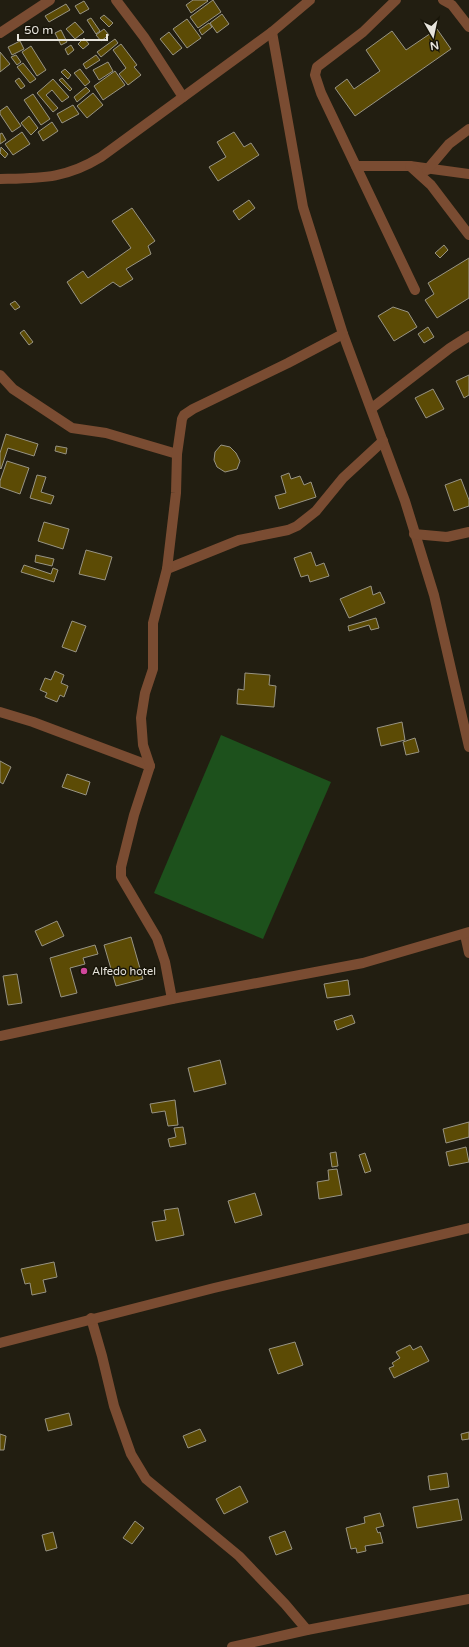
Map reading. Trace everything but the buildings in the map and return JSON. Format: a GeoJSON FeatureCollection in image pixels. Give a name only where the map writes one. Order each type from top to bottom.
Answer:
{"type":"FeatureCollection","features":[{"type":"Feature","properties":{"kind":"street"},"geometry":{"type":"LineString","coordinates":[[0,32],[50,0]]}},
{"type":"Feature","properties":{"kind":"street"},"geometry":{"type":"LineString","coordinates":[[116,0],[144,37],[183,98]]}},
{"type":"Feature","properties":{"kind":"street"},"geometry":{"type":"LineString","coordinates":[[0,179],[51,177],[85,167],[183,98],[272,32],[309,0]]}},
{"type":"Feature","properties":{"kind":"street"},"geometry":{"type":"LineString","coordinates":[[396,0],[363,32],[317,67],[316,75],[321,93],[416,290]]}},
{"type":"Feature","properties":{"kind":"street"},"geometry":{"type":"LineString","coordinates":[[443,0],[452,5],[469,27]]}},
{"type":"Feature","properties":{"kind":"street"},"geometry":{"type":"LineString","coordinates":[[272,32],[303,207],[343,334],[372,408],[405,501],[434,595],[469,747]]}},
{"type":"Feature","properties":{"kind":"street"},"geometry":{"type":"LineString","coordinates":[[427,170],[449,144],[469,129]]}},
{"type":"Feature","properties":{"kind":"street"},"geometry":{"type":"LineString","coordinates":[[356,166],[410,166],[427,170],[469,174]]}},
{"type":"Feature","properties":{"kind":"street"},"geometry":{"type":"LineString","coordinates":[[410,166],[431,185],[469,235]]}},
{"type":"Feature","properties":{"kind":"street"},"geometry":{"type":"LineString","coordinates":[[172,998],[160,944],[121,877],[121,867],[134,814],[150,766],[143,745],[141,718],[145,693],[153,669],[153,623],[167,569],[176,493],[177,454],[180,426],[184,415],[188,412],[343,334]]}},
{"type":"Feature","properties":{"kind":"street"},"geometry":{"type":"LineString","coordinates":[[372,408],[450,348],[469,336]]}},
{"type":"Feature","properties":{"kind":"street"},"geometry":{"type":"LineString","coordinates":[[0,375],[13,389],[62,423],[72,428],[106,433],[177,454]]}},
{"type":"Feature","properties":{"kind":"street"},"geometry":{"type":"LineString","coordinates":[[167,569],[238,540],[288,530],[297,526],[316,510],[343,478],[383,441]]}},
{"type":"Feature","properties":{"kind":"street"},"geometry":{"type":"LineString","coordinates":[[414,534],[447,537],[469,532]]}},
{"type":"Feature","properties":{"kind":"street"},"geometry":{"type":"LineString","coordinates":[[0,712],[33,722],[150,766]]}},
{"type":"Feature","properties":{"kind":"street"},"geometry":{"type":"LineString","coordinates":[[0,1036],[172,998],[363,963],[414,947],[467,933],[469,953]]}},
{"type":"Feature","properties":{"kind":"street"},"geometry":{"type":"LineString","coordinates":[[0,1343],[91,1318],[469,1228]]}},
{"type":"Feature","properties":{"kind":"street"},"geometry":{"type":"LineString","coordinates":[[91,1318],[114,1406],[131,1454],[146,1479],[239,1556],[285,1604],[306,1630]]}},
{"type":"Feature","properties":{"kind":"street"},"geometry":{"type":"LineString","coordinates":[[232,1647],[306,1630],[469,1599]]}},
{"type":"Feature","properties":{"kind":"green space"},"geometry":{"type":"Polygon","coordinates":[[[221,735],[331,782],[263,939],[154,893],[221,735]]]}},
{"type":"Feature","properties":{"kind":"place","name":"Alfedo hotel"},"geometry":{"type":"Point","coordinates":[84,971]}}]}
